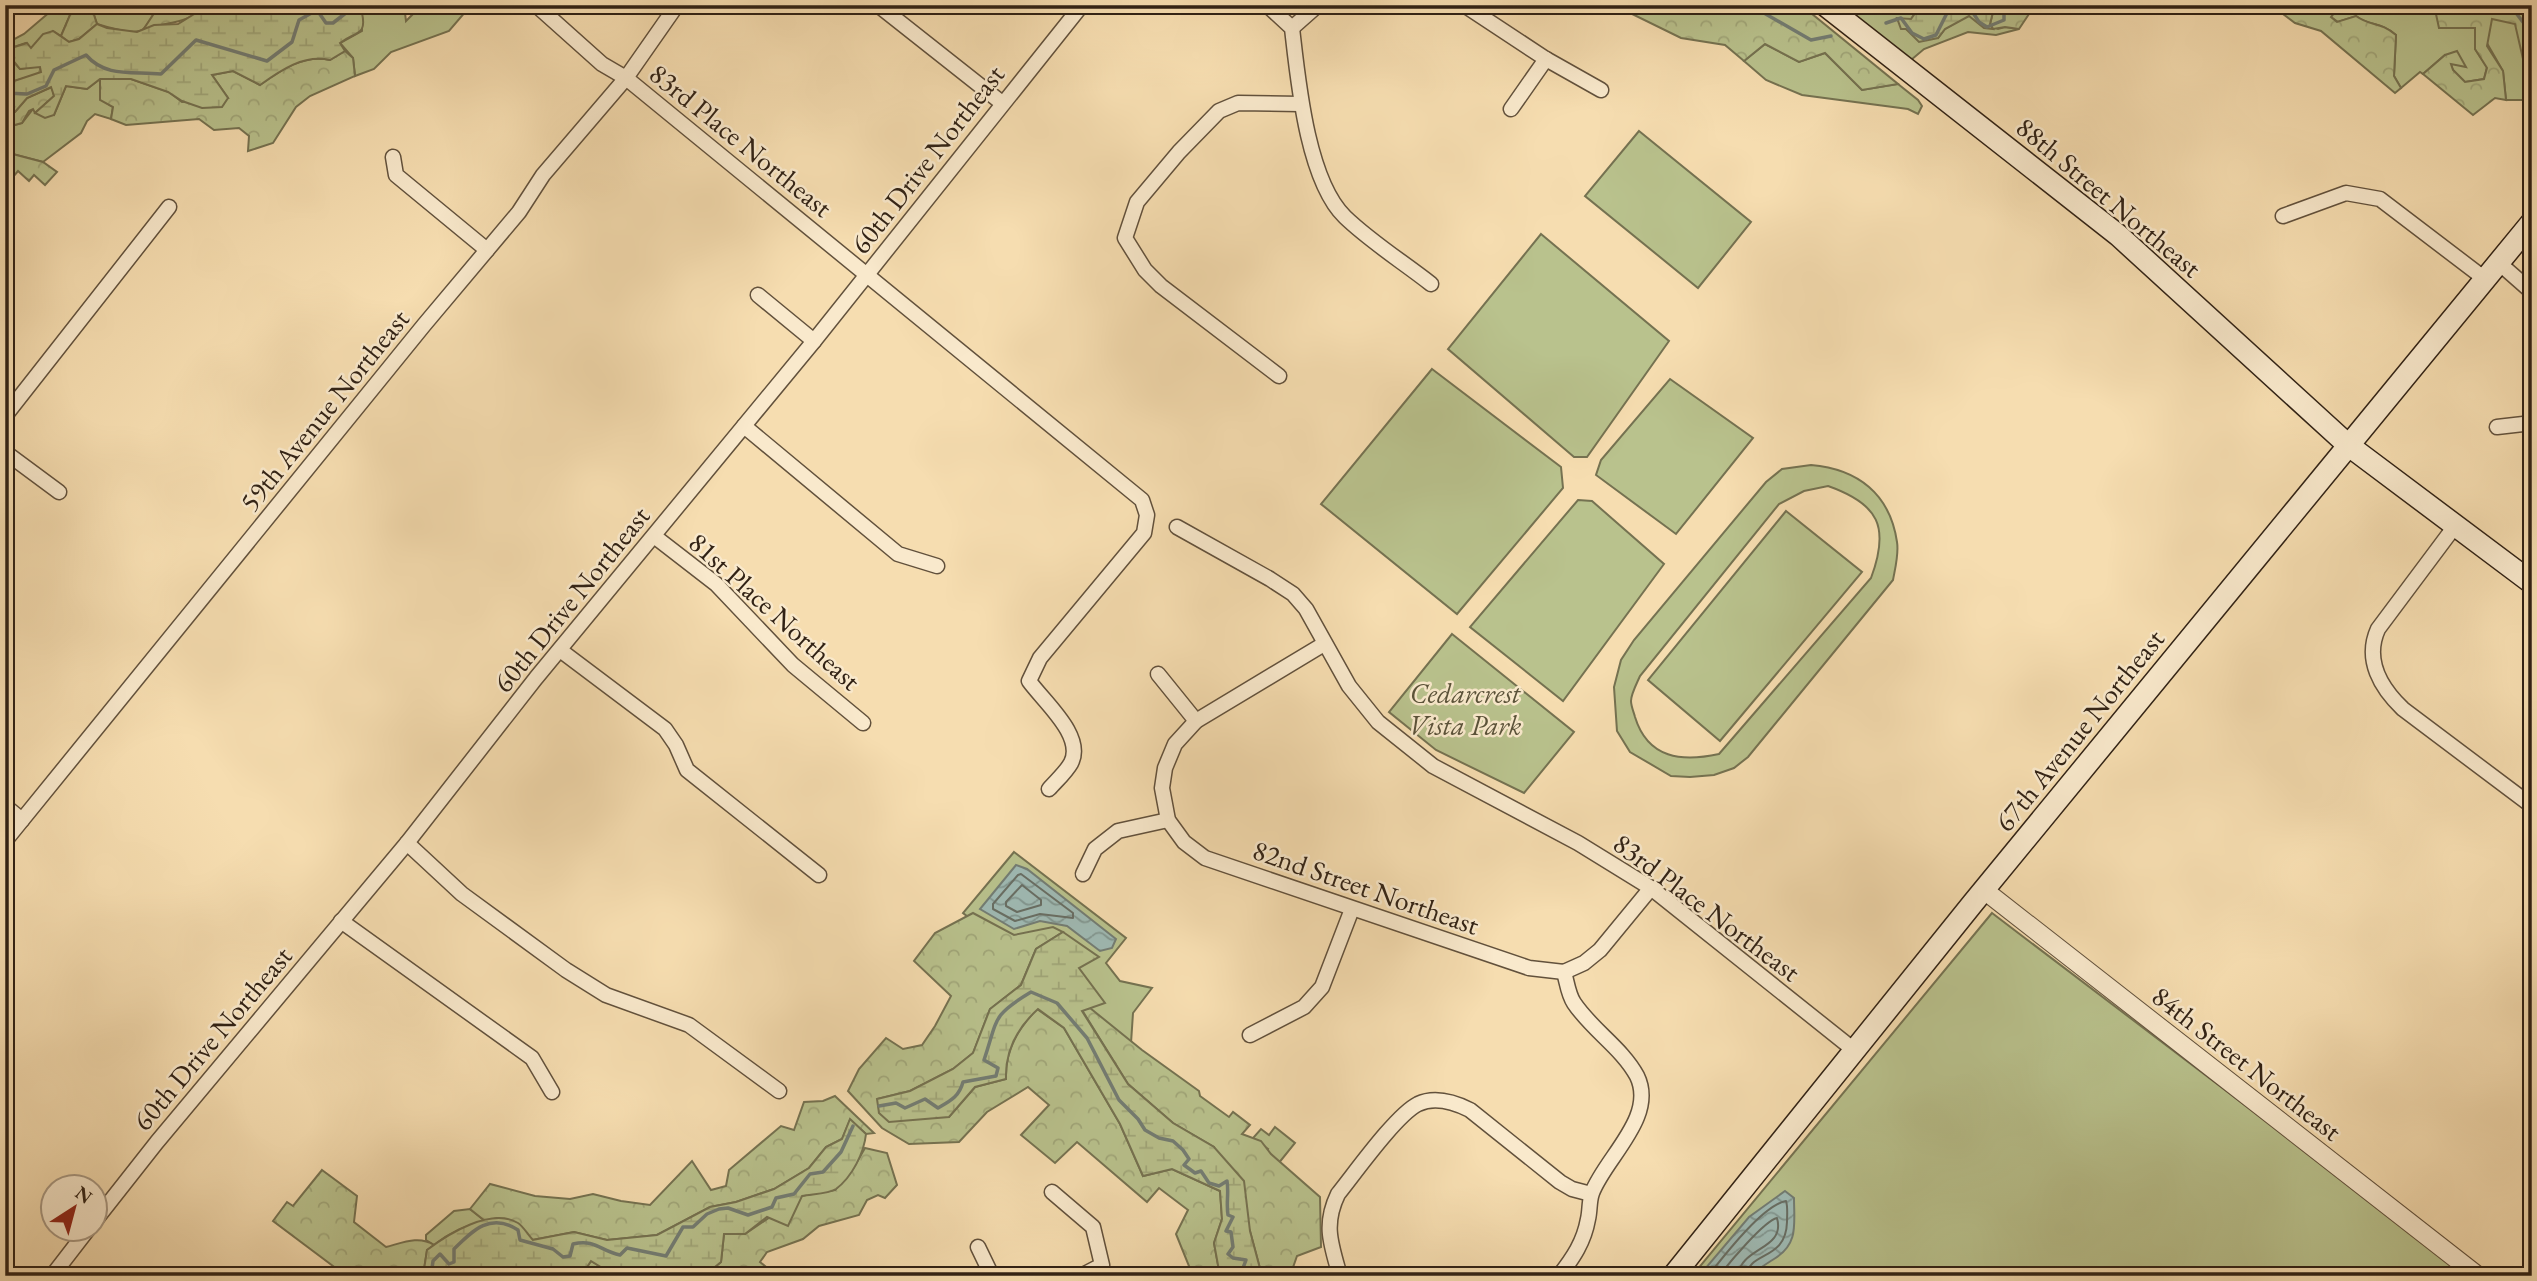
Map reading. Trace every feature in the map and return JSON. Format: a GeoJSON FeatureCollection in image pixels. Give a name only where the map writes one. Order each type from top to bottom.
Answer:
{"type":"FeatureCollection","features":[{"type":"Feature","properties":{"kind":"main road","name":"88th Street Northeast"},"geometry":{"type":"LineString","coordinates":[[1825,5],[2118,235],[2348,445],[2532,583]]}},
{"type":"Feature","properties":{"kind":"main road","name":"67th Avenue Northeast"},"geometry":{"type":"LineString","coordinates":[[1673,1276],[1984,890],[2532,222]]}},
{"type":"Feature","properties":{"kind":"street","name":"83rd Place Northeast"},"geometry":{"type":"LineString","coordinates":[[536,5],[602,64],[626,78],[1143,500],[1147,515],[1144,533],[1040,658],[1030,681],[1042,700],[1068,729],[1074,744],[1072,761],[1049,789]]}},
{"type":"Feature","properties":{"kind":"street","name":"59th Avenue Northeast"},"geometry":{"type":"LineString","coordinates":[[5,841],[519,212],[543,175],[626,78],[677,5]]}},
{"type":"Feature","properties":{"kind":"street"},"geometry":{"type":"LineString","coordinates":[[878,5],[1002,103]]}},
{"type":"Feature","properties":{"kind":"street","name":"60th Drive Northeast"},"geometry":{"type":"LineString","coordinates":[[108,1204],[407,843],[1082,5]]}},
{"type":"Feature","properties":{"kind":"street"},"geometry":{"type":"LineString","coordinates":[[1267,5],[1292,27],[1300,104],[1324,188],[1344,216],[1431,284]]}},
{"type":"Feature","properties":{"kind":"street"},"geometry":{"type":"LineString","coordinates":[[1292,27],[1318,5]]}},
{"type":"Feature","properties":{"kind":"street"},"geometry":{"type":"LineString","coordinates":[[1464,5],[1546,60],[1601,90]]}},
{"type":"Feature","properties":{"kind":"street"},"geometry":{"type":"LineString","coordinates":[[1511,109],[1546,60]]}},
{"type":"Feature","properties":{"kind":"street"},"geometry":{"type":"LineString","coordinates":[[1279,376],[1161,286],[1144,270],[1125,238],[1137,202],[1179,152],[1219,111],[1238,103],[1300,104]]}},
{"type":"Feature","properties":{"kind":"street"},"geometry":{"type":"LineString","coordinates":[[393,157],[396,175],[487,250]]}},
{"type":"Feature","properties":{"kind":"street"},"geometry":{"type":"LineString","coordinates":[[2283,216],[2346,193],[2380,199],[2492,271],[2532,292]]}},
{"type":"Feature","properties":{"kind":"street"},"geometry":{"type":"LineString","coordinates":[[5,416],[169,207]]}},
{"type":"Feature","properties":{"kind":"street"},"geometry":{"type":"LineString","coordinates":[[758,295],[814,341]]}},
{"type":"Feature","properties":{"kind":"street"},"geometry":{"type":"LineString","coordinates":[[2497,428],[2532,424]]}},
{"type":"Feature","properties":{"kind":"street"},"geometry":{"type":"LineString","coordinates":[[744,426],[898,554],[937,566]]}},
{"type":"Feature","properties":{"kind":"street"},"geometry":{"type":"LineString","coordinates":[[5,453],[59,492]]}},
{"type":"Feature","properties":{"kind":"street"},"geometry":{"type":"LineString","coordinates":[[2455,526],[2378,629],[2372,642],[2372,659],[2390,696],[2403,709],[2532,806]]}},
{"type":"Feature","properties":{"kind":"street","name":"83rd Place Northeast"},"geometry":{"type":"LineString","coordinates":[[1177,527],[1293,594],[1306,608],[1349,686],[1378,722],[1433,766],[1578,843],[1651,888],[1854,1050]]}},
{"type":"Feature","properties":{"kind":"street","name":"81st Place Northeast"},"geometry":{"type":"LineString","coordinates":[[654,536],[716,584],[793,665],[863,723]]}},
{"type":"Feature","properties":{"kind":"street"},"geometry":{"type":"LineString","coordinates":[[1083,874],[1095,849],[1118,831],[1168,820],[1162,788],[1165,768],[1175,744],[1196,721],[1324,644]]}},
{"type":"Feature","properties":{"kind":"street"},"geometry":{"type":"LineString","coordinates":[[560,650],[665,729],[676,745],[687,770],[819,875]]}},
{"type":"Feature","properties":{"kind":"street"},"geometry":{"type":"LineString","coordinates":[[1158,674],[1196,721]]}},
{"type":"Feature","properties":{"kind":"street"},"geometry":{"type":"LineString","coordinates":[[5,807],[22,820]]}},
{"type":"Feature","properties":{"kind":"street","name":"82nd Street Northeast"},"geometry":{"type":"LineString","coordinates":[[1168,820],[1184,842],[1205,859],[1529,968],[1564,972]]}},
{"type":"Feature","properties":{"kind":"street"},"geometry":{"type":"LineString","coordinates":[[407,843],[462,894],[566,970],[606,995],[689,1025],[779,1091]]}},
{"type":"Feature","properties":{"kind":"street"},"geometry":{"type":"LineString","coordinates":[[1559,1276],[1582,1243],[1589,1218],[1591,1194],[1632,1129],[1638,1112],[1639,1086],[1638,1078],[1628,1063],[1590,1024],[1572,1000],[1564,972],[1584,963],[1600,950],[1651,888]]}},
{"type":"Feature","properties":{"kind":"street","name":"84th Street Northeast"},"geometry":{"type":"LineString","coordinates":[[1984,890],[2478,1276]]}},
{"type":"Feature","properties":{"kind":"street"},"geometry":{"type":"LineString","coordinates":[[1250,1035],[1304,1007],[1322,987],[1352,909]]}},
{"type":"Feature","properties":{"kind":"street"},"geometry":{"type":"LineString","coordinates":[[341,921],[532,1058],[552,1092]]}},
{"type":"Feature","properties":{"kind":"street"},"geometry":{"type":"LineString","coordinates":[[1340,1276],[1329,1238],[1332,1208],[1338,1194],[1398,1120],[1418,1104],[1444,1100],[1470,1110],[1560,1182],[1572,1189],[1591,1194]]}},
{"type":"Feature","properties":{"kind":"street"},"geometry":{"type":"LineString","coordinates":[[1052,1192],[1093,1227],[1102,1265],[1081,1276]]}},
{"type":"Feature","properties":{"kind":"street"},"geometry":{"type":"LineString","coordinates":[[52,1276],[78,1242]]}},
{"type":"Feature","properties":{"kind":"street"},"geometry":{"type":"LineString","coordinates":[[978,1247],[992,1276]]}},
{"type":"Feature","properties":{"kind":"green space"},"geometry":{"type":"Polygon","coordinates":[[[58,5],[111,5],[155,12],[144,29],[133,32],[97,24],[94,15],[70,15],[61,36],[53,31],[30,49],[26,43],[5,50],[5,44],[24,34],[58,5]]]}},
{"type":"Feature","properties":{"kind":"green space"},"geometry":{"type":"Polygon","coordinates":[[[81,5],[94,15],[97,24],[79,39],[69,42],[61,36],[70,15],[81,5]]]}},
{"type":"Feature","properties":{"kind":"green space"},"geometry":{"type":"Polygon","coordinates":[[[169,5],[204,5],[191,17],[143,30],[155,12],[168,10],[169,5]]]}},
{"type":"Feature","properties":{"kind":"green space"},"geometry":{"type":"Polygon","coordinates":[[[204,5],[386,5],[362,13],[363,26],[359,32],[340,43],[345,51],[330,60],[302,61],[260,85],[233,71],[212,75],[228,98],[222,107],[202,108],[131,79],[100,79],[87,89],[66,86],[54,115],[45,118],[35,113],[54,96],[51,87],[27,98],[15,112],[5,116],[5,84],[41,72],[40,67],[20,69],[5,50],[27,43],[31,48],[43,34],[53,31],[69,42],[79,39],[97,24],[137,32],[154,25],[178,24],[204,5]]]}},
{"type":"Feature","properties":{"kind":"green space"},"geometry":{"type":"Polygon","coordinates":[[[386,5],[404,5],[406,21],[422,5],[482,5],[472,11],[466,11],[449,31],[391,52],[374,69],[355,76],[353,58],[340,43],[362,31],[361,13],[386,5]]]}},
{"type":"Feature","properties":{"kind":"green space"},"geometry":{"type":"Polygon","coordinates":[[[1629,5],[1801,5],[1898,84],[1862,90],[1825,53],[1799,62],[1765,44],[1744,61],[1725,45],[1681,38],[1626,11],[1629,5]]]}},
{"type":"Feature","properties":{"kind":"green space"},"geometry":{"type":"Polygon","coordinates":[[[1840,5],[1921,5],[1911,19],[1897,19],[1906,29],[1938,38],[1945,29],[1969,15],[1998,29],[2019,29],[1996,35],[1968,32],[1924,49],[1911,60],[1840,5]]]}},
{"type":"Feature","properties":{"kind":"green space"},"geometry":{"type":"Polygon","coordinates":[[[1921,5],[1932,5],[1946,12],[1948,5],[1999,5],[1994,8],[1990,24],[1993,29],[1984,28],[1969,16],[1945,29],[1938,38],[1919,42],[1906,29],[1901,29],[1897,18],[1911,19],[1921,5]]]}},
{"type":"Feature","properties":{"kind":"green space"},"geometry":{"type":"Polygon","coordinates":[[[1999,5],[2035,5],[2019,29],[1993,29],[1990,24],[1994,8],[1999,5]]]}},
{"type":"Feature","properties":{"kind":"green space"},"geometry":{"type":"Polygon","coordinates":[[[2271,5],[2340,5],[2331,17],[2337,22],[2356,16],[2390,31],[2396,35],[2394,76],[2401,88],[2395,93],[2321,31],[2295,23],[2271,5]]]}},
{"type":"Feature","properties":{"kind":"green space"},"geometry":{"type":"Polygon","coordinates":[[[2340,5],[2434,5],[2433,7],[2475,28],[2475,49],[2487,67],[2484,79],[2465,82],[2450,63],[2465,66],[2445,55],[2401,88],[2394,76],[2396,35],[2356,16],[2338,22],[2331,17],[2340,5]]]}},
{"type":"Feature","properties":{"kind":"green space"},"geometry":{"type":"Polygon","coordinates":[[[2434,5],[2532,5],[2532,77],[2526,72],[2515,24],[2492,19],[2487,46],[2503,71],[2506,100],[2495,98],[2473,115],[2423,74],[2445,55],[2457,51],[2466,67],[2451,64],[2453,70],[2465,82],[2484,79],[2487,68],[2475,49],[2475,28],[2439,28],[2434,5]]]}},
{"type":"Feature","properties":{"kind":"green space"},"geometry":{"type":"Polygon","coordinates":[[[2465,5],[2532,5],[2526,72],[2532,77],[2532,100],[2506,100],[2503,71],[2465,5]]]}},
{"type":"Feature","properties":{"kind":"green space"},"geometry":{"type":"Polygon","coordinates":[[[1765,44],[1799,62],[1825,53],[1862,90],[1898,84],[1922,106],[1918,114],[1908,109],[1802,95],[1766,80],[1744,61],[1765,44]]]}},
{"type":"Feature","properties":{"kind":"green space"},"geometry":{"type":"Polygon","coordinates":[[[345,51],[353,58],[355,76],[310,96],[296,107],[273,143],[248,151],[249,136],[239,128],[214,130],[199,119],[126,125],[111,119],[113,107],[100,100],[100,79],[131,79],[169,92],[182,102],[228,98],[212,75],[233,71],[260,85],[302,61],[330,60],[345,51]]]}},
{"type":"Feature","properties":{"kind":"green space"},"geometry":{"type":"Polygon","coordinates":[[[9,57],[20,69],[40,66],[41,73],[5,84],[5,63],[9,57]]]}},
{"type":"Feature","properties":{"kind":"green space"},"geometry":{"type":"Polygon","coordinates":[[[100,79],[100,99],[113,107],[111,119],[95,114],[87,121],[81,133],[43,162],[5,152],[7,127],[22,123],[33,109],[54,115],[66,86],[87,89],[100,79]]]}},
{"type":"Feature","properties":{"kind":"green space"},"geometry":{"type":"Polygon","coordinates":[[[52,87],[54,96],[35,113],[33,109],[29,111],[22,123],[7,127],[5,136],[5,116],[15,112],[27,98],[52,87]]]}},
{"type":"Feature","properties":{"kind":"green space"},"geometry":{"type":"Polygon","coordinates":[[[1639,131],[1751,222],[1698,288],[1585,196],[1639,131]]]}},
{"type":"Feature","properties":{"kind":"green space"},"geometry":{"type":"Polygon","coordinates":[[[5,152],[43,162],[57,172],[45,185],[34,175],[29,181],[18,171],[8,183],[5,181],[5,152]]]}},
{"type":"Feature","properties":{"kind":"green space"},"geometry":{"type":"Polygon","coordinates":[[[1541,234],[1669,341],[1587,457],[1574,457],[1448,349],[1541,234]]]}},
{"type":"Feature","properties":{"kind":"green space"},"geometry":{"type":"Polygon","coordinates":[[[1432,369],[1561,467],[1563,488],[1457,614],[1321,504],[1432,369]]]}},
{"type":"Feature","properties":{"kind":"green space"},"geometry":{"type":"Polygon","coordinates":[[[1670,379],[1753,438],[1676,534],[1596,475],[1601,460],[1670,379]]]}},
{"type":"Feature","properties":{"kind":"green space"},"geometry":{"type":"Polygon","coordinates":[[[1811,465],[1828,467],[1857,478],[1869,487],[1887,510],[1893,525],[1898,551],[1893,580],[1748,757],[1734,768],[1714,775],[1671,776],[1630,752],[1617,731],[1614,687],[1621,660],[1634,640],[1766,482],[1782,469],[1811,465]],[[1828,486],[1804,491],[1779,504],[1640,676],[1631,705],[1648,742],[1668,754],[1680,757],[1719,754],[1871,578],[1879,545],[1876,520],[1859,501],[1828,486]]]}},
{"type":"Feature","properties":{"kind":"green space"},"geometry":{"type":"Polygon","coordinates":[[[1578,500],[1592,501],[1664,564],[1563,701],[1470,627],[1578,500]]]}},
{"type":"Feature","properties":{"kind":"green space"},"geometry":{"type":"Polygon","coordinates":[[[1786,511],[1862,572],[1720,741],[1648,680],[1786,511]]]}},
{"type":"Feature","properties":{"kind":"green space","name":"Cedarcrest Vista Park"},"geometry":{"type":"Polygon","coordinates":[[[1452,634],[1574,732],[1524,793],[1436,750],[1389,712],[1452,634]]]}},
{"type":"Feature","properties":{"kind":"green space"},"geometry":{"type":"Polygon","coordinates":[[[1014,852],[1126,938],[1106,963],[1120,981],[1152,988],[1133,1013],[1131,1043],[963,913],[1014,852]]]}},
{"type":"Feature","properties":{"kind":"green space"},"geometry":{"type":"Polygon","coordinates":[[[973,913],[1014,935],[1053,927],[1063,932],[1036,949],[1021,985],[990,1009],[973,1053],[953,1069],[910,1091],[877,1099],[949,1117],[975,1087],[1006,1079],[1010,1049],[1024,1024],[1037,1009],[1064,1028],[1120,1124],[1143,1176],[1172,1169],[1220,1191],[1222,1219],[1214,1243],[1220,1276],[1193,1276],[1176,1234],[1188,1210],[1159,1188],[1147,1202],[1077,1142],[1055,1163],[1021,1135],[1049,1105],[1028,1087],[987,1112],[959,1142],[909,1144],[882,1128],[848,1091],[859,1069],[886,1038],[903,1049],[922,1045],[951,996],[914,961],[935,933],[973,913]]]}},
{"type":"Feature","properties":{"kind":"green space"},"geometry":{"type":"Polygon","coordinates":[[[1992,913],[2470,1276],[1692,1276],[1992,913]]]}},
{"type":"Feature","properties":{"kind":"green space"},"geometry":{"type":"Polygon","coordinates":[[[1063,932],[1099,957],[1079,968],[1105,1003],[1082,1011],[1128,1084],[1173,1123],[1214,1147],[1244,1181],[1250,1231],[1262,1276],[1220,1276],[1214,1243],[1222,1219],[1220,1191],[1172,1169],[1143,1176],[1120,1124],[1064,1028],[1038,1009],[1018,1032],[1010,1050],[1006,1079],[975,1087],[949,1117],[889,1122],[879,1113],[877,1099],[910,1091],[953,1069],[973,1053],[990,1009],[1021,985],[1036,949],[1063,932]]]}},
{"type":"Feature","properties":{"kind":"green space"},"geometry":{"type":"Polygon","coordinates":[[[1090,1008],[1199,1091],[1200,1096],[1229,1117],[1233,1112],[1250,1125],[1242,1134],[1261,1141],[1271,1154],[1320,1197],[1321,1247],[1297,1256],[1290,1276],[1262,1276],[1250,1231],[1214,1147],[1173,1123],[1128,1084],[1082,1010],[1090,1008]]]}},
{"type":"Feature","properties":{"kind":"green space"},"geometry":{"type":"Polygon","coordinates":[[[835,1096],[874,1133],[866,1134],[850,1120],[842,1139],[826,1147],[809,1168],[774,1189],[736,1202],[710,1207],[657,1235],[607,1240],[574,1232],[532,1240],[497,1218],[485,1221],[470,1209],[490,1184],[535,1196],[570,1199],[593,1194],[650,1205],[692,1161],[711,1190],[726,1186],[729,1170],[781,1126],[794,1130],[804,1102],[823,1101],[835,1096]]]}},
{"type":"Feature","properties":{"kind":"green space"},"geometry":{"type":"Polygon","coordinates":[[[850,1119],[866,1134],[856,1164],[842,1184],[829,1192],[802,1196],[788,1226],[767,1217],[745,1234],[724,1234],[721,1262],[704,1276],[640,1276],[609,1272],[591,1261],[581,1276],[544,1276],[517,1267],[499,1276],[423,1276],[427,1250],[458,1230],[483,1220],[507,1219],[518,1223],[533,1240],[574,1232],[607,1240],[657,1235],[710,1207],[736,1202],[774,1189],[809,1168],[826,1147],[842,1139],[850,1119]]]}},
{"type":"Feature","properties":{"kind":"green space"},"geometry":{"type":"Polygon","coordinates":[[[1275,1127],[1295,1143],[1278,1164],[1265,1153],[1268,1149],[1253,1138],[1261,1129],[1269,1135],[1275,1127]]]}},
{"type":"Feature","properties":{"kind":"green space"},"geometry":{"type":"Polygon","coordinates":[[[865,1148],[887,1153],[897,1185],[885,1198],[878,1195],[867,1200],[859,1215],[819,1226],[803,1239],[767,1252],[760,1262],[777,1276],[704,1276],[721,1262],[724,1234],[745,1234],[801,1196],[835,1190],[853,1169],[865,1148]]]}},
{"type":"Feature","properties":{"kind":"green space"},"geometry":{"type":"Polygon","coordinates":[[[322,1170],[357,1196],[354,1222],[386,1247],[416,1240],[434,1245],[427,1250],[423,1276],[339,1276],[341,1272],[273,1221],[287,1202],[293,1206],[322,1170]]]}},
{"type":"Feature","properties":{"kind":"green space"},"geometry":{"type":"Polygon","coordinates":[[[470,1209],[485,1221],[458,1230],[434,1245],[426,1240],[426,1235],[454,1211],[470,1209]]]}},
{"type":"Feature","properties":{"kind":"green space"},"geometry":{"type":"Polygon","coordinates":[[[591,1261],[609,1272],[640,1276],[581,1276],[591,1261]]]}},
{"type":"Feature","properties":{"kind":"green space"},"geometry":{"type":"Polygon","coordinates":[[[517,1267],[544,1276],[499,1276],[517,1267]]]}},
{"type":"Feature","properties":{"kind":"water"},"geometry":{"type":"Polygon","coordinates":[[[1016,865],[1027,869],[1116,939],[1112,948],[1100,951],[1067,926],[1040,921],[1014,929],[980,909],[1016,865]]]}},
{"type":"Feature","properties":{"kind":"water"},"geometry":{"type":"Polygon","coordinates":[[[1785,1191],[1794,1198],[1794,1225],[1788,1247],[1782,1253],[1751,1276],[1699,1276],[1749,1217],[1785,1191]]]}},
{"type":"Feature","properties":{"kind":"waterway"},"geometry":{"type":"LineString","coordinates":[[5,93],[27,94],[46,86],[54,70],[86,55],[111,70],[161,74],[196,40],[267,61],[292,42],[299,20],[317,10],[326,23],[333,23],[356,5]]}},
{"type":"Feature","properties":{"kind":"waterway"},"geometry":{"type":"LineString","coordinates":[[1750,5],[1811,40],[1831,36]]}},
{"type":"Feature","properties":{"kind":"waterway"},"geometry":{"type":"LineString","coordinates":[[1886,23],[1901,18],[1912,33],[1924,39],[1936,35],[1951,5]]}},
{"type":"Feature","properties":{"kind":"waterway"},"geometry":{"type":"LineString","coordinates":[[1968,5],[1979,22],[1987,27],[2004,20],[2004,5]]}},
{"type":"Feature","properties":{"kind":"waterway"},"geometry":{"type":"LineString","coordinates":[[2510,5],[2532,34]]}},
{"type":"Feature","properties":{"kind":"waterway"},"geometry":{"type":"LineString","coordinates":[[879,1106],[896,1103],[905,1108],[925,1099],[938,1108],[956,1095],[963,1082],[996,1076],[998,1068],[984,1060],[994,1027],[1002,1013],[1031,992],[1057,1003],[1087,1038],[1119,1100],[1145,1130],[1159,1138],[1173,1141],[1189,1159],[1184,1165],[1195,1173],[1201,1171],[1209,1183],[1219,1186],[1227,1181],[1228,1215],[1233,1217],[1226,1231],[1231,1232],[1233,1247],[1228,1254],[1233,1258],[1246,1260],[1240,1276]]}},
{"type":"Feature","properties":{"kind":"waterway"},"geometry":{"type":"LineString","coordinates":[[431,1276],[433,1261],[440,1254],[449,1264],[454,1262],[454,1249],[475,1230],[491,1223],[508,1225],[518,1230],[520,1240],[553,1249],[563,1257],[570,1256],[573,1244],[581,1243],[593,1244],[620,1255],[627,1248],[666,1256],[683,1227],[693,1227],[707,1214],[728,1208],[748,1215],[772,1207],[776,1198],[794,1194],[810,1174],[823,1172],[841,1152],[853,1126]]}}]}
